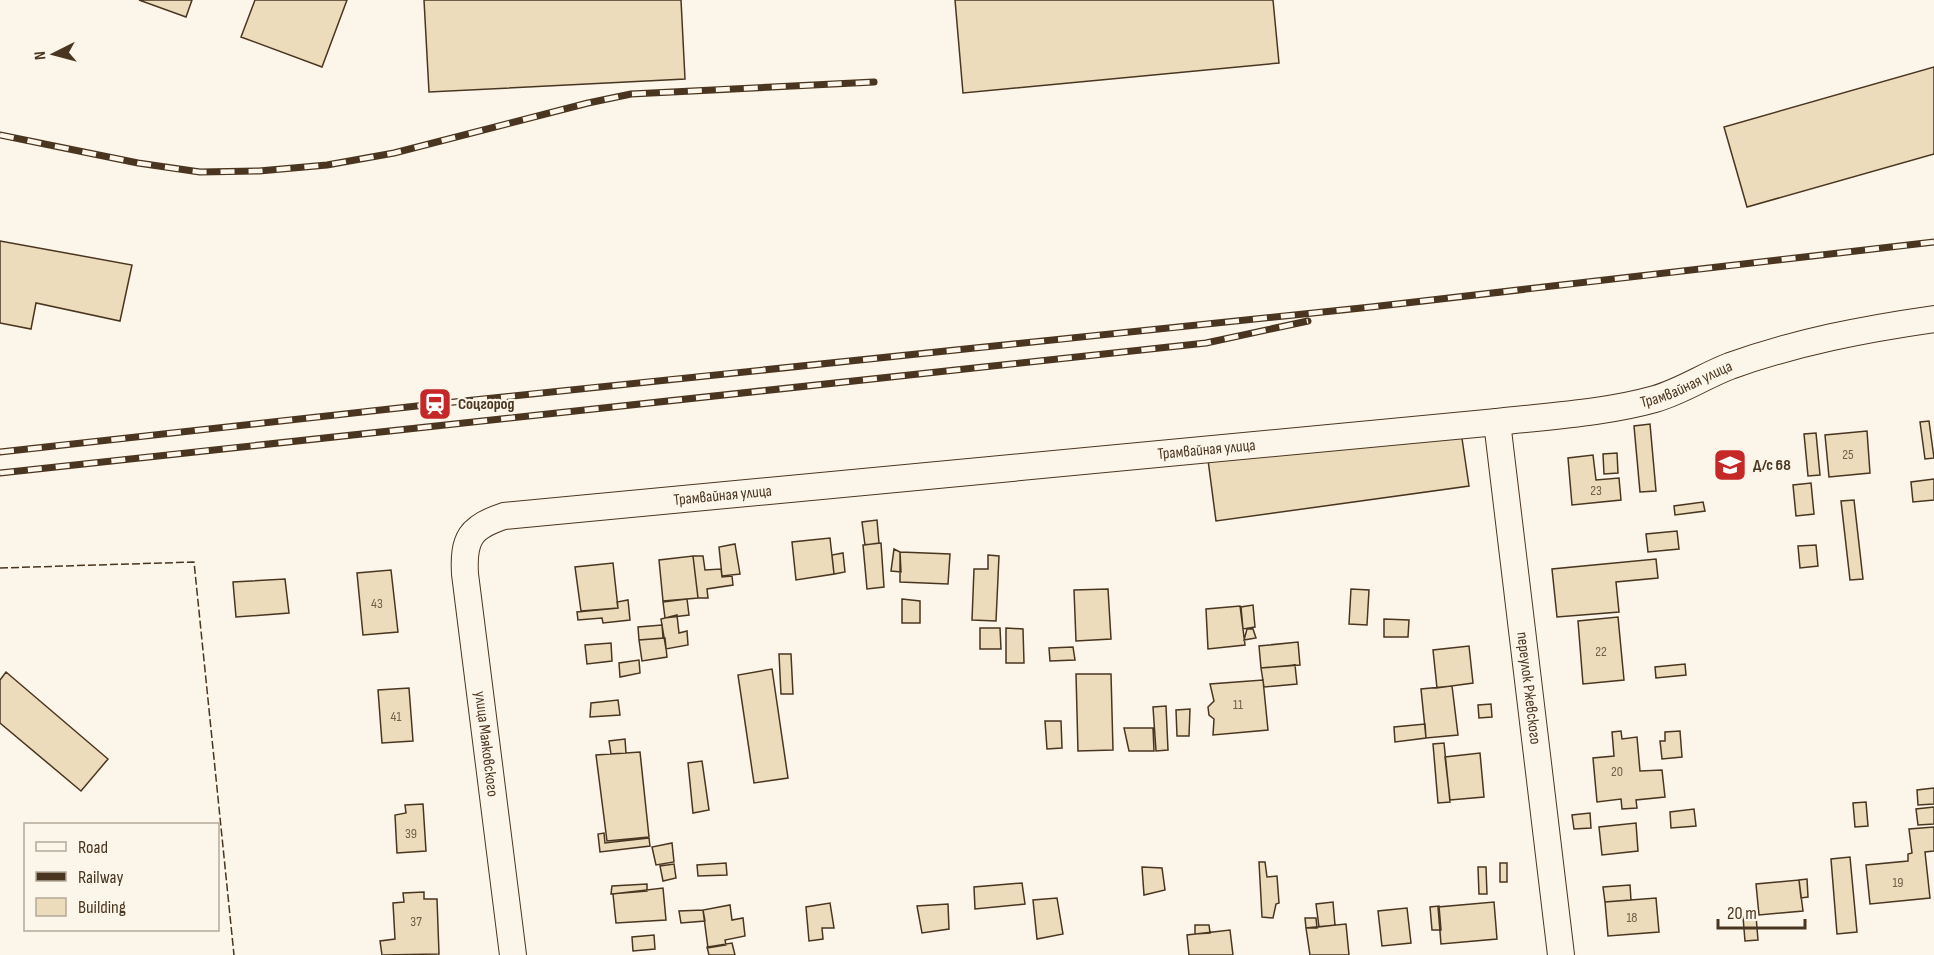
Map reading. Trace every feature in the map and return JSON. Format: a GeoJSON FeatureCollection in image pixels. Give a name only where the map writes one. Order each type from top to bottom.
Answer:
{"type":"FeatureCollection","features":[{"type":"Feature","properties":{"kind":"street","name":"Трамвайная улица"},"geometry":{"type":"LineString","coordinates":[[471,534],[485,522],[504,516],[1497,422],[1632,405],[1670,394],[1728,367],[1807,341],[1857,330],[1934,319]]}},
{"type":"Feature","properties":{"kind":"street","name":"переулок Ржевского"},"geometry":{"type":"LineString","coordinates":[[1497,422],[1562,955]]}},
{"type":"Feature","properties":{"kind":"street","name":"улица Маяковского"},"geometry":{"type":"LineString","coordinates":[[471,534],[463,552],[465,574],[513,955]]}},
{"type":"Feature","properties":{"kind":"building"},"geometry":{"type":"Polygon","coordinates":[[[139,0],[192,0],[186,17],[139,0]]]}},
{"type":"Feature","properties":{"kind":"building"},"geometry":{"type":"Polygon","coordinates":[[[255,0],[347,0],[322,67],[241,37],[255,0]]]}},
{"type":"Feature","properties":{"kind":"building"},"geometry":{"type":"Polygon","coordinates":[[[424,0],[681,0],[685,79],[429,92],[424,0]]]}},
{"type":"Feature","properties":{"kind":"building"},"geometry":{"type":"Polygon","coordinates":[[[955,0],[1273,0],[1279,63],[963,93],[955,0]]]}},
{"type":"Feature","properties":{"kind":"building"},"geometry":{"type":"Polygon","coordinates":[[[1934,67],[1934,154],[1747,207],[1724,127],[1934,67]]]}},
{"type":"Feature","properties":{"kind":"building"},"geometry":{"type":"Polygon","coordinates":[[[0,241],[132,265],[120,321],[36,303],[31,329],[0,323],[0,241]]]}},
{"type":"Feature","properties":{"kind":"building"},"geometry":{"type":"Polygon","coordinates":[[[1929,421],[1934,458],[1925,459],[1920,422],[1929,421]]]}},
{"type":"Feature","properties":{"kind":"building"},"geometry":{"type":"Polygon","coordinates":[[[1650,424],[1656,491],[1640,492],[1634,426],[1650,424]]]}},
{"type":"Feature","properties":{"kind":"building"},"geometry":{"type":"Polygon","coordinates":[[[1460,425],[1469,486],[1216,521],[1208,460],[1460,425]]]}},
{"type":"Feature","properties":{"kind":"building"},"geometry":{"type":"Polygon","coordinates":[[[1867,431],[1870,473],[1829,477],[1825,435],[1867,431]]]}},
{"type":"Feature","properties":{"kind":"building"},"geometry":{"type":"Polygon","coordinates":[[[1816,433],[1820,475],[1808,476],[1804,434],[1816,433]]]}},
{"type":"Feature","properties":{"kind":"building"},"geometry":{"type":"Polygon","coordinates":[[[1617,453],[1618,473],[1604,474],[1603,454],[1617,453]]]}},
{"type":"Feature","properties":{"kind":"building"},"geometry":{"type":"Polygon","coordinates":[[[1593,455],[1596,480],[1619,478],[1621,500],[1572,505],[1568,458],[1593,455]]]}},
{"type":"Feature","properties":{"kind":"building"},"geometry":{"type":"Polygon","coordinates":[[[1934,479],[1934,500],[1913,502],[1911,482],[1934,479]]]}},
{"type":"Feature","properties":{"kind":"building"},"geometry":{"type":"Polygon","coordinates":[[[1811,483],[1814,514],[1796,516],[1793,485],[1811,483]]]}},
{"type":"Feature","properties":{"kind":"building"},"geometry":{"type":"Polygon","coordinates":[[[1854,500],[1863,579],[1850,580],[1841,501],[1854,500]]]}},
{"type":"Feature","properties":{"kind":"building"},"geometry":{"type":"Polygon","coordinates":[[[1703,502],[1705,511],[1675,515],[1674,506],[1703,502]]]}},
{"type":"Feature","properties":{"kind":"building"},"geometry":{"type":"Polygon","coordinates":[[[877,520],[879,543],[865,545],[862,522],[877,520]]]}},
{"type":"Feature","properties":{"kind":"building"},"geometry":{"type":"Polygon","coordinates":[[[1677,531],[1679,549],[1648,552],[1646,534],[1677,531]]]}},
{"type":"Feature","properties":{"kind":"building"},"geometry":{"type":"Polygon","coordinates":[[[830,538],[834,574],[796,580],[792,542],[830,538]]]}},
{"type":"Feature","properties":{"kind":"building"},"geometry":{"type":"Polygon","coordinates":[[[881,543],[884,587],[867,589],[863,545],[881,543]]]}},
{"type":"Feature","properties":{"kind":"building"},"geometry":{"type":"Polygon","coordinates":[[[735,544],[740,574],[722,576],[719,547],[735,544]]]}},
{"type":"Feature","properties":{"kind":"building"},"geometry":{"type":"Polygon","coordinates":[[[1816,545],[1818,566],[1800,568],[1798,546],[1816,545]]]}},
{"type":"Feature","properties":{"kind":"building"},"geometry":{"type":"Polygon","coordinates":[[[894,549],[900,552],[901,572],[891,571],[894,549]]]}},
{"type":"Feature","properties":{"kind":"building"},"geometry":{"type":"Polygon","coordinates":[[[900,552],[950,554],[948,584],[900,582],[900,552]]]}},
{"type":"Feature","properties":{"kind":"building"},"geometry":{"type":"Polygon","coordinates":[[[843,553],[845,572],[834,574],[832,555],[843,553]]]}},
{"type":"Feature","properties":{"kind":"building"},"geometry":{"type":"Polygon","coordinates":[[[988,555],[999,556],[996,621],[972,620],[974,569],[988,569],[988,555]]]}},
{"type":"Feature","properties":{"kind":"building"},"geometry":{"type":"Polygon","coordinates":[[[693,556],[703,556],[705,570],[721,569],[722,577],[732,576],[733,585],[707,589],[708,598],[698,598],[693,556]]]}},
{"type":"Feature","properties":{"kind":"building"},"geometry":{"type":"Polygon","coordinates":[[[693,556],[698,598],[663,601],[659,560],[693,556]]]}},
{"type":"Feature","properties":{"kind":"building"},"geometry":{"type":"Polygon","coordinates":[[[1656,559],[1658,578],[1616,582],[1619,612],[1557,617],[1552,569],[1656,559]]]}},
{"type":"Feature","properties":{"kind":"building"},"geometry":{"type":"Polygon","coordinates":[[[613,563],[618,608],[581,611],[575,567],[613,563]]]}},
{"type":"Feature","properties":{"kind":"building"},"geometry":{"type":"Polygon","coordinates":[[[391,570],[398,632],[363,635],[357,573],[391,570]]]}},
{"type":"Feature","properties":{"kind":"building"},"geometry":{"type":"Polygon","coordinates":[[[285,579],[289,613],[236,617],[233,582],[285,579]]]}},
{"type":"Feature","properties":{"kind":"building"},"geometry":{"type":"Polygon","coordinates":[[[1108,589],[1111,639],[1076,641],[1074,590],[1108,589]]]}},
{"type":"Feature","properties":{"kind":"building"},"geometry":{"type":"Polygon","coordinates":[[[1351,589],[1369,590],[1367,625],[1349,624],[1351,589]]]}},
{"type":"Feature","properties":{"kind":"building"},"geometry":{"type":"Polygon","coordinates":[[[687,599],[689,615],[665,618],[663,602],[687,599]]]}},
{"type":"Feature","properties":{"kind":"building"},"geometry":{"type":"Polygon","coordinates":[[[902,599],[920,601],[920,623],[902,623],[902,599]]]}},
{"type":"Feature","properties":{"kind":"building"},"geometry":{"type":"Polygon","coordinates":[[[628,600],[630,620],[603,623],[602,618],[578,620],[577,612],[618,608],[617,602],[628,600]]]}},
{"type":"Feature","properties":{"kind":"building"},"geometry":{"type":"Polygon","coordinates":[[[1253,605],[1255,627],[1243,629],[1241,607],[1253,605]]]}},
{"type":"Feature","properties":{"kind":"building"},"geometry":{"type":"Polygon","coordinates":[[[1240,606],[1245,645],[1208,649],[1206,609],[1240,606]]]}},
{"type":"Feature","properties":{"kind":"building"},"geometry":{"type":"Polygon","coordinates":[[[677,615],[679,633],[687,631],[688,645],[666,649],[661,619],[677,615]]]}},
{"type":"Feature","properties":{"kind":"building"},"geometry":{"type":"Polygon","coordinates":[[[1618,617],[1624,680],[1583,684],[1578,621],[1618,617]]]}},
{"type":"Feature","properties":{"kind":"building"},"geometry":{"type":"Polygon","coordinates":[[[1384,619],[1409,620],[1408,637],[1384,637],[1384,619]]]}},
{"type":"Feature","properties":{"kind":"building"},"geometry":{"type":"Polygon","coordinates":[[[662,625],[663,638],[639,640],[638,627],[662,625]]]}},
{"type":"Feature","properties":{"kind":"building"},"geometry":{"type":"Polygon","coordinates":[[[980,628],[1000,628],[1001,649],[980,649],[980,628]]]}},
{"type":"Feature","properties":{"kind":"building"},"geometry":{"type":"Polygon","coordinates":[[[1006,628],[1023,629],[1024,663],[1006,663],[1006,628]]]}},
{"type":"Feature","properties":{"kind":"building"},"geometry":{"type":"Polygon","coordinates":[[[1247,629],[1253,629],[1256,638],[1244,640],[1247,629]]]}},
{"type":"Feature","properties":{"kind":"building"},"geometry":{"type":"Polygon","coordinates":[[[665,638],[667,657],[642,661],[639,640],[665,638]]]}},
{"type":"Feature","properties":{"kind":"building"},"geometry":{"type":"Polygon","coordinates":[[[1298,642],[1300,665],[1261,668],[1259,646],[1298,642]]]}},
{"type":"Feature","properties":{"kind":"building"},"geometry":{"type":"Polygon","coordinates":[[[611,643],[612,661],[587,664],[585,645],[611,643]]]}},
{"type":"Feature","properties":{"kind":"building"},"geometry":{"type":"Polygon","coordinates":[[[1469,646],[1473,683],[1437,688],[1433,650],[1469,646]]]}},
{"type":"Feature","properties":{"kind":"building"},"geometry":{"type":"Polygon","coordinates":[[[1073,647],[1075,660],[1050,661],[1049,648],[1073,647]]]}},
{"type":"Feature","properties":{"kind":"building"},"geometry":{"type":"Polygon","coordinates":[[[779,654],[791,654],[793,694],[781,694],[779,654]]]}},
{"type":"Feature","properties":{"kind":"building"},"geometry":{"type":"Polygon","coordinates":[[[639,660],[640,673],[620,677],[619,663],[639,660]]]}},
{"type":"Feature","properties":{"kind":"building"},"geometry":{"type":"Polygon","coordinates":[[[1685,664],[1686,675],[1656,678],[1655,667],[1685,664]]]}},
{"type":"Feature","properties":{"kind":"building"},"geometry":{"type":"Polygon","coordinates":[[[1295,665],[1297,684],[1264,687],[1261,668],[1295,665]]]}},
{"type":"Feature","properties":{"kind":"building"},"geometry":{"type":"Polygon","coordinates":[[[772,669],[788,778],[754,783],[738,675],[772,669]]]}},
{"type":"Feature","properties":{"kind":"building"},"geometry":{"type":"Polygon","coordinates":[[[6,672],[108,759],[81,791],[0,723],[0,680],[6,672]]]}},
{"type":"Feature","properties":{"kind":"building"},"geometry":{"type":"Polygon","coordinates":[[[1076,674],[1111,674],[1113,750],[1078,751],[1076,674]]]}},
{"type":"Feature","properties":{"kind":"building"},"geometry":{"type":"Polygon","coordinates":[[[1263,680],[1268,730],[1213,735],[1214,719],[1209,715],[1208,707],[1214,701],[1210,684],[1263,680]]]}},
{"type":"Feature","properties":{"kind":"building"},"geometry":{"type":"Polygon","coordinates":[[[1452,686],[1458,735],[1426,738],[1421,689],[1452,686]]]}},
{"type":"Feature","properties":{"kind":"building"},"geometry":{"type":"Polygon","coordinates":[[[409,688],[413,741],[382,743],[378,690],[409,688]]]}},
{"type":"Feature","properties":{"kind":"building"},"geometry":{"type":"Polygon","coordinates":[[[618,700],[620,715],[590,717],[591,703],[618,700]]]}},
{"type":"Feature","properties":{"kind":"building"},"geometry":{"type":"Polygon","coordinates":[[[1491,704],[1492,717],[1479,718],[1478,705],[1491,704]]]}},
{"type":"Feature","properties":{"kind":"building"},"geometry":{"type":"Polygon","coordinates":[[[1166,706],[1168,750],[1156,751],[1153,707],[1166,706]]]}},
{"type":"Feature","properties":{"kind":"building"},"geometry":{"type":"Polygon","coordinates":[[[1190,709],[1189,736],[1177,736],[1176,710],[1190,709]]]}},
{"type":"Feature","properties":{"kind":"building"},"geometry":{"type":"Polygon","coordinates":[[[1045,721],[1061,721],[1062,748],[1047,749],[1045,721]]]}},
{"type":"Feature","properties":{"kind":"building"},"geometry":{"type":"Polygon","coordinates":[[[1425,724],[1426,738],[1395,742],[1394,727],[1425,724]]]}},
{"type":"Feature","properties":{"kind":"building"},"geometry":{"type":"Polygon","coordinates":[[[1124,728],[1153,728],[1154,751],[1129,751],[1124,728]]]}},
{"type":"Feature","properties":{"kind":"building"},"geometry":{"type":"Polygon","coordinates":[[[1621,731],[1622,739],[1637,737],[1640,771],[1662,770],[1665,797],[1636,800],[1637,808],[1622,809],[1621,799],[1597,802],[1593,758],[1614,756],[1612,732],[1621,731]]]}},
{"type":"Feature","properties":{"kind":"building"},"geometry":{"type":"Polygon","coordinates":[[[1680,731],[1682,757],[1662,759],[1660,741],[1665,741],[1665,732],[1680,731]]]}},
{"type":"Feature","properties":{"kind":"building"},"geometry":{"type":"Polygon","coordinates":[[[625,739],[626,753],[611,754],[609,741],[625,739]]]}},
{"type":"Feature","properties":{"kind":"building"},"geometry":{"type":"Polygon","coordinates":[[[1444,743],[1450,802],[1438,803],[1433,744],[1444,743]]]}},
{"type":"Feature","properties":{"kind":"building"},"geometry":{"type":"Polygon","coordinates":[[[640,752],[649,837],[607,841],[596,755],[640,752]]]}},
{"type":"Feature","properties":{"kind":"building"},"geometry":{"type":"Polygon","coordinates":[[[1480,753],[1484,797],[1450,800],[1445,757],[1480,753]]]}},
{"type":"Feature","properties":{"kind":"building"},"geometry":{"type":"Polygon","coordinates":[[[702,761],[709,810],[693,813],[688,763],[702,761]]]}},
{"type":"Feature","properties":{"kind":"building"},"geometry":{"type":"Polygon","coordinates":[[[1934,788],[1934,804],[1918,805],[1917,790],[1934,788]]]}},
{"type":"Feature","properties":{"kind":"building"},"geometry":{"type":"Polygon","coordinates":[[[1866,802],[1868,826],[1855,827],[1853,803],[1866,802]]]}},
{"type":"Feature","properties":{"kind":"building"},"geometry":{"type":"Polygon","coordinates":[[[423,804],[426,851],[397,853],[395,815],[406,813],[405,805],[423,804]]]}},
{"type":"Feature","properties":{"kind":"building"},"geometry":{"type":"Polygon","coordinates":[[[1934,807],[1934,824],[1918,825],[1916,809],[1934,807]]]}},
{"type":"Feature","properties":{"kind":"building"},"geometry":{"type":"Polygon","coordinates":[[[1694,809],[1696,826],[1671,828],[1670,812],[1694,809]]]}},
{"type":"Feature","properties":{"kind":"building"},"geometry":{"type":"Polygon","coordinates":[[[1590,813],[1591,828],[1574,829],[1572,815],[1590,813]]]}},
{"type":"Feature","properties":{"kind":"building"},"geometry":{"type":"Polygon","coordinates":[[[1636,823],[1638,851],[1602,855],[1599,827],[1636,823]]]}},
{"type":"Feature","properties":{"kind":"building"},"geometry":{"type":"Polygon","coordinates":[[[1934,827],[1934,851],[1925,852],[1930,898],[1870,904],[1866,865],[1908,861],[1908,854],[1912,853],[1909,829],[1934,827]]]}},
{"type":"Feature","properties":{"kind":"building"},"geometry":{"type":"Polygon","coordinates":[[[604,833],[605,843],[649,838],[650,846],[600,852],[598,834],[604,833]]]}},
{"type":"Feature","properties":{"kind":"building"},"geometry":{"type":"Polygon","coordinates":[[[672,843],[674,862],[656,865],[652,847],[672,843]]]}},
{"type":"Feature","properties":{"kind":"building"},"geometry":{"type":"Polygon","coordinates":[[[1850,857],[1857,932],[1837,934],[1831,859],[1850,857]]]}},
{"type":"Feature","properties":{"kind":"building"},"geometry":{"type":"Polygon","coordinates":[[[1259,862],[1265,862],[1267,877],[1277,876],[1279,903],[1276,904],[1273,918],[1262,917],[1259,862]]]}},
{"type":"Feature","properties":{"kind":"building"},"geometry":{"type":"Polygon","coordinates":[[[726,863],[727,875],[698,876],[697,865],[726,863]]]}},
{"type":"Feature","properties":{"kind":"building"},"geometry":{"type":"Polygon","coordinates":[[[1500,863],[1507,863],[1507,882],[1500,882],[1500,863]]]}},
{"type":"Feature","properties":{"kind":"building"},"geometry":{"type":"Polygon","coordinates":[[[674,864],[676,878],[663,881],[660,866],[674,864]]]}},
{"type":"Feature","properties":{"kind":"building"},"geometry":{"type":"Polygon","coordinates":[[[1142,867],[1162,868],[1165,890],[1144,895],[1142,867]]]}},
{"type":"Feature","properties":{"kind":"building"},"geometry":{"type":"Polygon","coordinates":[[[1478,867],[1486,867],[1487,894],[1479,894],[1478,867]]]}},
{"type":"Feature","properties":{"kind":"building"},"geometry":{"type":"Polygon","coordinates":[[[1807,879],[1808,897],[1801,898],[1799,880],[1807,879]]]}},
{"type":"Feature","properties":{"kind":"building"},"geometry":{"type":"Polygon","coordinates":[[[1799,880],[1803,911],[1759,915],[1756,884],[1799,880]]]}},
{"type":"Feature","properties":{"kind":"building"},"geometry":{"type":"Polygon","coordinates":[[[1022,883],[1025,904],[975,909],[974,887],[1022,883]]]}},
{"type":"Feature","properties":{"kind":"building"},"geometry":{"type":"Polygon","coordinates":[[[647,884],[647,891],[611,894],[612,886],[647,884]]]}},
{"type":"Feature","properties":{"kind":"building"},"geometry":{"type":"Polygon","coordinates":[[[1630,885],[1631,900],[1605,902],[1603,887],[1630,885]]]}},
{"type":"Feature","properties":{"kind":"building"},"geometry":{"type":"Polygon","coordinates":[[[663,888],[666,920],[616,923],[613,894],[663,888]]]}},
{"type":"Feature","properties":{"kind":"building"},"geometry":{"type":"Polygon","coordinates":[[[424,892],[424,899],[437,899],[439,954],[382,955],[380,941],[395,939],[393,903],[404,902],[403,893],[424,892]]]}},
{"type":"Feature","properties":{"kind":"building"},"geometry":{"type":"Polygon","coordinates":[[[1057,898],[1063,934],[1037,939],[1033,900],[1057,898]]]}},
{"type":"Feature","properties":{"kind":"building"},"geometry":{"type":"Polygon","coordinates":[[[1656,898],[1659,932],[1608,936],[1605,902],[1656,898]]]}},
{"type":"Feature","properties":{"kind":"building"},"geometry":{"type":"Polygon","coordinates":[[[1333,902],[1335,925],[1319,927],[1316,904],[1333,902]]]}},
{"type":"Feature","properties":{"kind":"building"},"geometry":{"type":"Polygon","coordinates":[[[1494,902],[1497,939],[1441,944],[1438,907],[1494,902]]]}},
{"type":"Feature","properties":{"kind":"building"},"geometry":{"type":"Polygon","coordinates":[[[830,903],[834,928],[822,928],[823,939],[809,941],[806,907],[830,903]]]}},
{"type":"Feature","properties":{"kind":"building"},"geometry":{"type":"Polygon","coordinates":[[[948,904],[949,929],[922,933],[917,906],[948,904]]]}},
{"type":"Feature","properties":{"kind":"building"},"geometry":{"type":"Polygon","coordinates":[[[730,905],[732,920],[743,918],[745,936],[725,940],[726,945],[708,948],[703,910],[730,905]]]}},
{"type":"Feature","properties":{"kind":"building"},"geometry":{"type":"Polygon","coordinates":[[[1439,906],[1441,930],[1432,930],[1430,907],[1439,906]]]}},
{"type":"Feature","properties":{"kind":"building"},"geometry":{"type":"Polygon","coordinates":[[[1407,908],[1411,943],[1382,946],[1378,911],[1407,908]]]}},
{"type":"Feature","properties":{"kind":"building"},"geometry":{"type":"Polygon","coordinates":[[[703,910],[705,921],[681,923],[679,911],[703,910]]]}},
{"type":"Feature","properties":{"kind":"building"},"geometry":{"type":"Polygon","coordinates":[[[1756,916],[1758,940],[1745,941],[1743,917],[1756,916]]]}},
{"type":"Feature","properties":{"kind":"building"},"geometry":{"type":"Polygon","coordinates":[[[1305,918],[1316,918],[1317,928],[1306,928],[1305,918]]]}},
{"type":"Feature","properties":{"kind":"building"},"geometry":{"type":"Polygon","coordinates":[[[1346,924],[1349,955],[1310,955],[1306,928],[1346,924]]]}},
{"type":"Feature","properties":{"kind":"building"},"geometry":{"type":"Polygon","coordinates":[[[1195,925],[1209,925],[1210,933],[1195,934],[1195,925]]]}},
{"type":"Feature","properties":{"kind":"building"},"geometry":{"type":"Polygon","coordinates":[[[1230,930],[1233,955],[1189,955],[1187,935],[1230,930]]]}},
{"type":"Feature","properties":{"kind":"building"},"geometry":{"type":"Polygon","coordinates":[[[654,935],[655,949],[633,951],[632,937],[654,935]]]}},
{"type":"Feature","properties":{"kind":"building"},"geometry":{"type":"Polygon","coordinates":[[[732,943],[735,955],[709,955],[707,947],[732,943]]]}},
{"type":"Feature","properties":{"kind":"railway"},"geometry":{"type":"LineString","coordinates":[[0,135],[138,163],[200,172],[259,171],[327,165],[394,153],[631,94],[874,82]]}},
{"type":"Feature","properties":{"kind":"railway"},"geometry":{"type":"LineString","coordinates":[[0,452],[435,404],[1371,307],[1934,242]]}},
{"type":"Feature","properties":{"kind":"railway"},"geometry":{"type":"LineString","coordinates":[[0,473],[1206,343],[1308,321]]}},
{"type":"Feature","properties":{"kind":"fence"},"geometry":{"type":"LineString","coordinates":[[0,568],[194,562],[234,955]]}},
{"type":"Feature","properties":{"kind":"place","name":"Соцгород"},"geometry":{"type":"Point","coordinates":[435,404]}},
{"type":"Feature","properties":{"kind":"place","name":"Д/с 68"},"geometry":{"type":"Point","coordinates":[1730,465]}}]}
